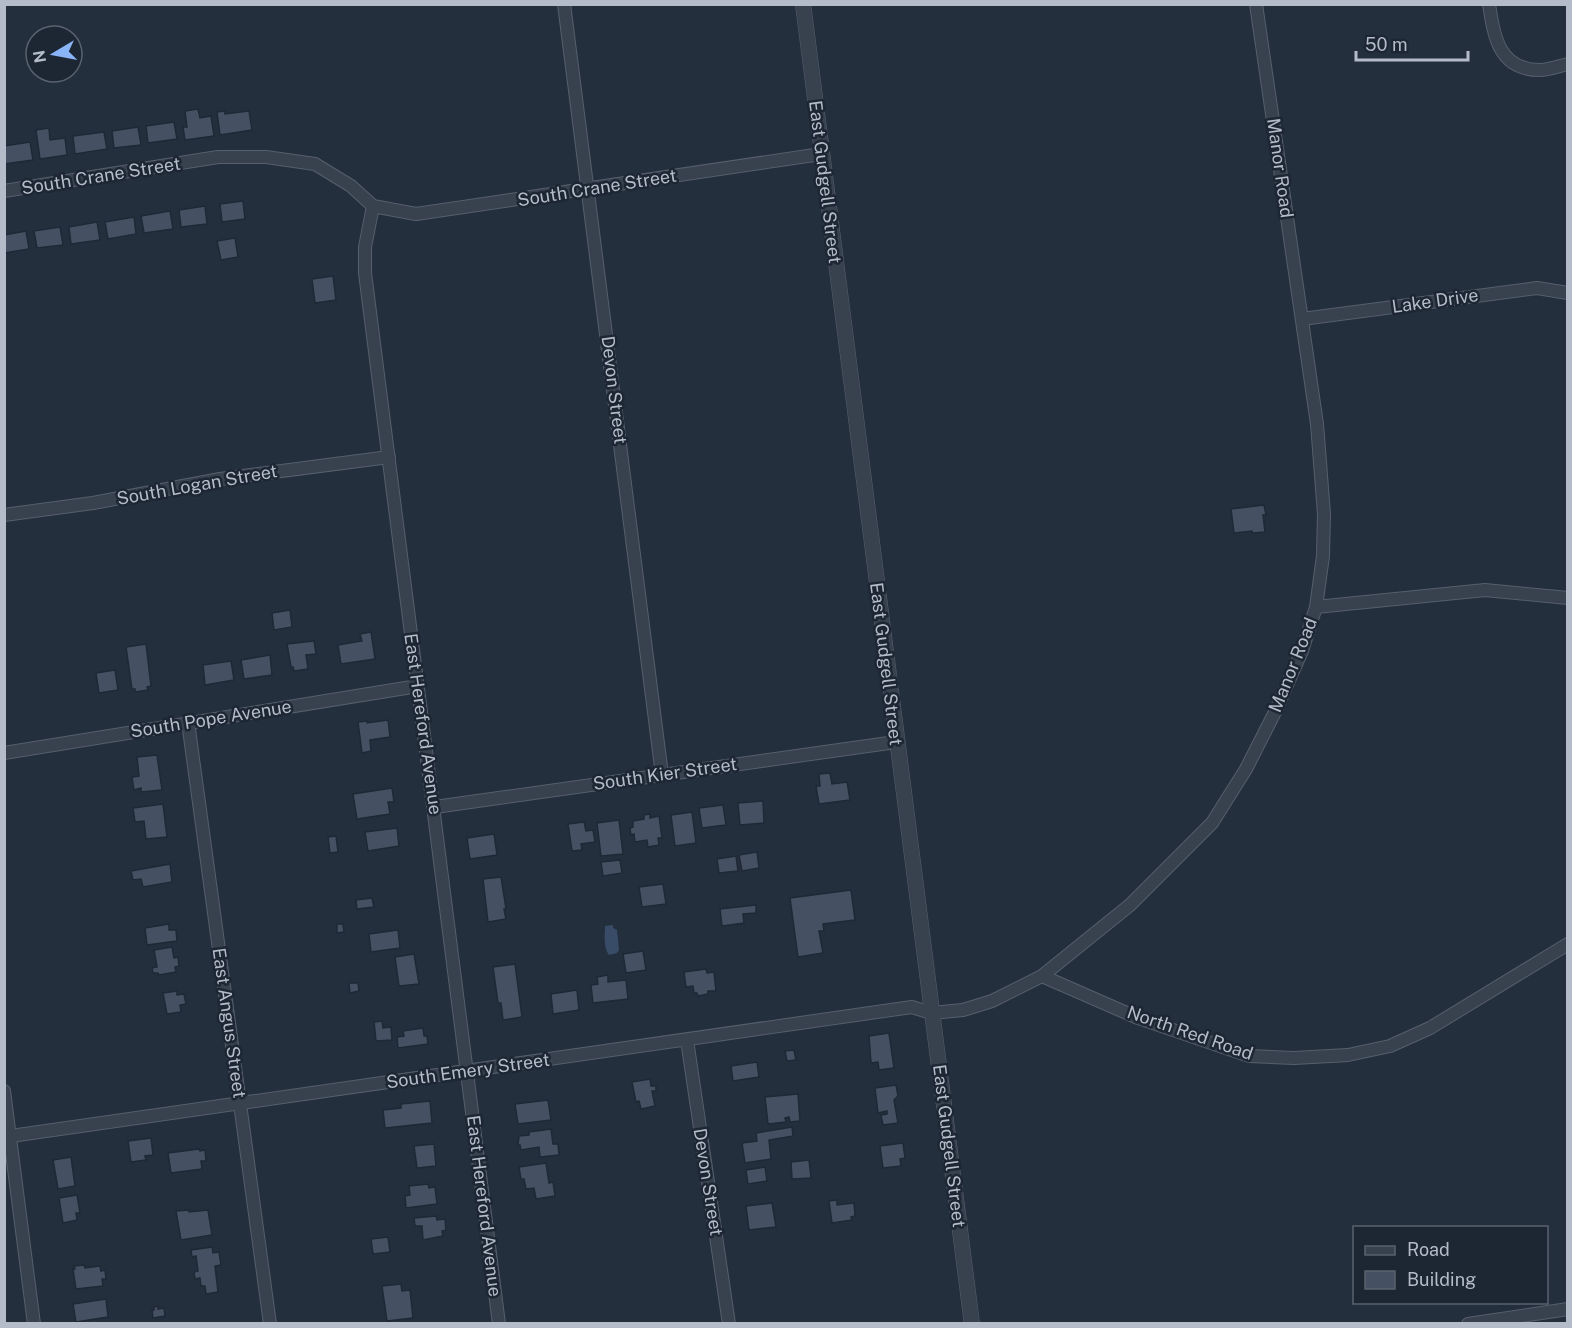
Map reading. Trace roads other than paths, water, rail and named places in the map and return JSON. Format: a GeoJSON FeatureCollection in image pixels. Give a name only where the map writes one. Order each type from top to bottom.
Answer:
{"type":"FeatureCollection","features":[{"type":"Feature","properties":{"kind":"street","name":"Devon Street"},"geometry":{"type":"LineString","coordinates":[[564,4],[662,775]]}},
{"type":"Feature","properties":{"kind":"street","name":"East Gudgell Street"},"geometry":{"type":"LineString","coordinates":[[803,4],[972,1323]]}},
{"type":"Feature","properties":{"kind":"street","name":"Manor Road"},"geometry":{"type":"LineString","coordinates":[[932,1013],[963,1010],[992,1001],[1042,976],[1130,905],[1212,823],[1246,769],[1302,651],[1316,607],[1323,556],[1324,514],[1317,424],[1256,4]]}},
{"type":"Feature","properties":{"kind":"street"},"geometry":{"type":"LineString","coordinates":[[1489,4],[1500,50],[1509,60],[1524,69],[1542,70],[1568,64]]}},
{"type":"Feature","properties":{"kind":"street","name":"South Crane Street"},"geometry":{"type":"LineString","coordinates":[[4,191],[218,157],[266,157],[315,165],[351,186],[372,206],[416,214],[821,154]]}},
{"type":"Feature","properties":{"kind":"street","name":"East Hereford Avenue"},"geometry":{"type":"LineString","coordinates":[[372,206],[365,247],[365,273],[500,1323]]}},
{"type":"Feature","properties":{"kind":"street","name":"Lake Drive"},"geometry":{"type":"LineString","coordinates":[[1302,319],[1537,288],[1568,293]]}},
{"type":"Feature","properties":{"kind":"street","name":"South Logan Street"},"geometry":{"type":"LineString","coordinates":[[4,515],[93,503],[220,479],[389,457]]}},
{"type":"Feature","properties":{"kind":"street"},"geometry":{"type":"LineString","coordinates":[[1316,607],[1485,590],[1568,598]]}},
{"type":"Feature","properties":{"kind":"street","name":"South Pope Avenue"},"geometry":{"type":"LineString","coordinates":[[4,753],[418,686]]}},
{"type":"Feature","properties":{"kind":"street","name":"East Angus Street"},"geometry":{"type":"LineString","coordinates":[[188,722],[270,1323]]}},
{"type":"Feature","properties":{"kind":"street","name":"South Kier Street"},"geometry":{"type":"LineString","coordinates":[[435,807],[896,742]]}},
{"type":"Feature","properties":{"kind":"street","name":"North Red Road"},"geometry":{"type":"LineString","coordinates":[[1042,976],[1138,1018],[1249,1056],[1294,1058],[1348,1055],[1390,1046],[1430,1029],[1568,944]]}},
{"type":"Feature","properties":{"kind":"street","name":"South Emery Street"},"geometry":{"type":"LineString","coordinates":[[8,1136],[912,1007],[932,1013]]}},
{"type":"Feature","properties":{"kind":"street","name":"Devon Street"},"geometry":{"type":"LineString","coordinates":[[687,1040],[729,1323]]}},
{"type":"Feature","properties":{"kind":"street"},"geometry":{"type":"LineString","coordinates":[[4,1091],[8,1136],[34,1323]]}},
{"type":"Feature","properties":{"kind":"street"},"geometry":{"type":"LineString","coordinates":[[1468,1323],[1545,1318],[1568,1309]]}},
{"type":"Feature","properties":{"kind":"water"},"geometry":{"type":"Polygon","coordinates":[[[613,925],[613,928],[617,930],[619,950],[609,955],[605,944],[605,926],[613,925]]]}}]}
